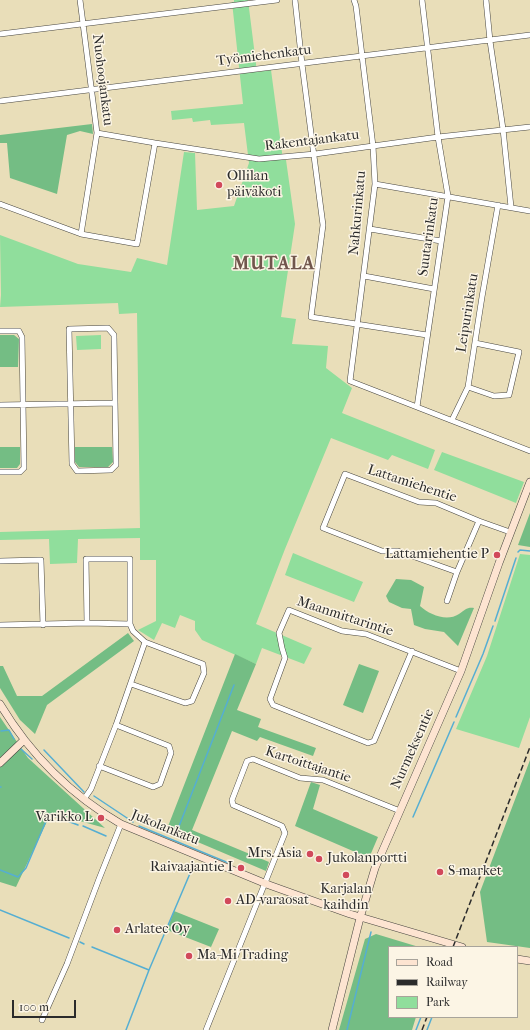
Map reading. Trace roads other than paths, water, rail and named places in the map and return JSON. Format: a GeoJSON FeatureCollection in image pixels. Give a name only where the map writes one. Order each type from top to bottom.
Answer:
{"type":"FeatureCollection","features":[{"type":"Feature","properties":{"kind":"street","name":"Nuohoojankatu"},"geometry":{"type":"LineString","coordinates":[[80,0],[97,133],[81,234]]}},
{"type":"Feature","properties":{"kind":"street"},"geometry":{"type":"LineString","coordinates":[[0,34],[277,0]]}},
{"type":"Feature","properties":{"kind":"street"},"geometry":{"type":"LineString","coordinates":[[295,0],[323,225],[311,317],[427,335]]}},
{"type":"Feature","properties":{"kind":"street","name":"Nahkurinkatu"},"geometry":{"type":"LineString","coordinates":[[354,0],[373,146],[375,184],[350,381],[417,406]]}},
{"type":"Feature","properties":{"kind":"street","name":"Suutarinkatu"},"geometry":{"type":"LineString","coordinates":[[417,406],[448,196],[438,136],[422,0]]}},
{"type":"Feature","properties":{"kind":"street"},"geometry":{"type":"LineString","coordinates":[[486,0],[490,41],[503,129],[510,207]]}},
{"type":"Feature","properties":{"kind":"street","name":"Työmiehenkatu"},"geometry":{"type":"LineString","coordinates":[[0,100],[530,35]]}},
{"type":"Feature","properties":{"kind":"street","name":"Rakentajankatu"},"geometry":{"type":"LineString","coordinates":[[97,133],[259,160],[314,154],[438,136],[530,127]]}},
{"type":"Feature","properties":{"kind":"street"},"geometry":{"type":"LineString","coordinates":[[0,204],[81,234],[137,244],[155,143]]}},
{"type":"Feature","properties":{"kind":"street"},"geometry":{"type":"LineString","coordinates":[[375,184],[530,211]]}},
{"type":"Feature","properties":{"kind":"street","name":"Leipurinkatu"},"geometry":{"type":"LineString","coordinates":[[452,420],[468,387],[498,206]]}},
{"type":"Feature","properties":{"kind":"street"},"geometry":{"type":"LineString","coordinates":[[370,229],[441,241]]}},
{"type":"Feature","properties":{"kind":"street"},"geometry":{"type":"LineString","coordinates":[[364,276],[434,289]]}},
{"type":"Feature","properties":{"kind":"street"},"geometry":{"type":"LineString","coordinates":[[108,328],[114,335],[115,403],[116,465],[111,470],[77,471],[72,464],[69,329],[108,328]]}},
{"type":"Feature","properties":{"kind":"street"},"geometry":{"type":"LineString","coordinates":[[0,331],[19,331],[22,337],[24,405],[24,468],[20,472],[0,472]]}},
{"type":"Feature","properties":{"kind":"street"},"geometry":{"type":"LineString","coordinates":[[468,387],[494,396],[509,396],[518,352],[475,343]]}},
{"type":"Feature","properties":{"kind":"street"},"geometry":{"type":"LineString","coordinates":[[0,405],[115,403]]}},
{"type":"Feature","properties":{"kind":"street"},"geometry":{"type":"LineString","coordinates":[[417,406],[530,451]]}},
{"type":"Feature","properties":{"kind":"street","name":"Lattamiehentie"},"geometry":{"type":"LineString","coordinates":[[457,572],[398,551],[382,551],[323,528],[345,474],[419,502],[436,503],[510,532]]}},
{"type":"Feature","properties":{"kind":"street","name":"Nurmeksentie"},"geometry":{"type":"LineString","coordinates":[[332,1030],[360,918],[375,868],[461,671],[510,532],[530,482]]}},
{"type":"Feature","properties":{"kind":"street"},"geometry":{"type":"LineString","coordinates":[[447,601],[457,572],[479,521]]}},
{"type":"Feature","properties":{"kind":"street"},"geometry":{"type":"LineString","coordinates":[[87,623],[86,559],[130,559],[130,624],[133,631],[145,642],[203,664],[204,673],[192,701],[185,703],[131,684]]}},
{"type":"Feature","properties":{"kind":"street"},"geometry":{"type":"LineString","coordinates":[[0,561],[41,560],[43,624]]}},
{"type":"Feature","properties":{"kind":"street","name":"Maanmittarintie"},"geometry":{"type":"LineString","coordinates":[[412,651],[374,741],[368,743],[328,728],[273,705],[270,699],[285,658],[279,633],[289,610],[342,631],[366,634],[412,651],[461,671]]}},
{"type":"Feature","properties":{"kind":"street"},"geometry":{"type":"LineString","coordinates":[[0,625],[87,623],[130,624]]}},
{"type":"Feature","properties":{"kind":"street"},"geometry":{"type":"LineString","coordinates":[[84,799],[91,789],[116,725],[145,642]]}},
{"type":"Feature","properties":{"kind":"street","name":"Jukolankatu"},"geometry":{"type":"LineString","coordinates":[[0,704],[12,725],[56,776],[103,814],[121,824],[265,883],[360,918],[458,946]]}},
{"type":"Feature","properties":{"kind":"street"},"geometry":{"type":"LineString","coordinates":[[99,766],[153,787],[160,784],[172,753],[169,746],[116,725]]}},
{"type":"Feature","properties":{"kind":"street"},"geometry":{"type":"LineString","coordinates":[[0,763],[24,740]]}},
{"type":"Feature","properties":{"kind":"street","name":"Kartoittajantie"},"geometry":{"type":"LineString","coordinates":[[265,883],[285,833],[282,826],[233,805],[232,800],[247,761],[253,759],[300,778],[323,780],[400,811]]}},
{"type":"Feature","properties":{"kind":"street"},"geometry":{"type":"LineString","coordinates":[[42,1020],[67,964],[121,824]]}},
{"type":"Feature","properties":{"kind":"street"},"geometry":{"type":"LineString","coordinates":[[206,1030],[265,883]]}},
{"type":"Feature","properties":{"kind":"street"},"geometry":{"type":"LineString","coordinates":[[518,959],[530,961]]}},
{"type":"Feature","properties":{"kind":"waterway"},"geometry":{"type":"LineString","coordinates":[[518,552],[520,550],[530,551]]}},
{"type":"Feature","properties":{"kind":"waterway"},"geometry":{"type":"LineString","coordinates":[[495,621],[516,558]]}},
{"type":"Feature","properties":{"kind":"waterway"},"geometry":{"type":"LineString","coordinates":[[456,717],[483,654],[493,626]]}},
{"type":"Feature","properties":{"kind":"waterway"},"geometry":{"type":"LineString","coordinates":[[176,834],[234,685]]}},
{"type":"Feature","properties":{"kind":"waterway"},"geometry":{"type":"LineString","coordinates":[[413,817],[454,722]]}},
{"type":"Feature","properties":{"kind":"waterway"},"geometry":{"type":"LineString","coordinates":[[1,731],[9,730],[14,739]]}},
{"type":"Feature","properties":{"kind":"waterway"},"geometry":{"type":"LineString","coordinates":[[21,749],[32,759]]}},
{"type":"Feature","properties":{"kind":"waterway"},"geometry":{"type":"LineString","coordinates":[[44,750],[84,792]]}},
{"type":"Feature","properties":{"kind":"waterway"},"geometry":{"type":"LineString","coordinates":[[94,796],[133,822]]}},
{"type":"Feature","properties":{"kind":"waterway"},"geometry":{"type":"LineString","coordinates":[[0,870],[18,877],[26,868],[49,814],[78,825]]}},
{"type":"Feature","properties":{"kind":"waterway"},"geometry":{"type":"LineString","coordinates":[[83,826],[106,836]]}},
{"type":"Feature","properties":{"kind":"waterway"},"geometry":{"type":"LineString","coordinates":[[139,826],[231,864]]}},
{"type":"Feature","properties":{"kind":"waterway"},"geometry":{"type":"LineString","coordinates":[[126,1030],[149,970],[194,864]]}},
{"type":"Feature","properties":{"kind":"waterway"},"geometry":{"type":"LineString","coordinates":[[0,910],[69,938]]}},
{"type":"Feature","properties":{"kind":"waterway"},"geometry":{"type":"LineString","coordinates":[[347,1030],[371,932]]}},
{"type":"Feature","properties":{"kind":"waterway"},"geometry":{"type":"LineString","coordinates":[[80,942],[84,944]]}},
{"type":"Feature","properties":{"kind":"waterway"},"geometry":{"type":"LineString","coordinates":[[92,947],[149,970]]}},
{"type":"Feature","properties":{"kind":"waterway"},"geometry":{"type":"LineString","coordinates":[[416,1030],[421,1018]]}},
{"type":"Feature","properties":{"kind":"waterway"},"geometry":{"type":"LineString","coordinates":[[427,1030],[432,1018]]}},
{"type":"Feature","properties":{"kind":"railway"},"geometry":{"type":"LineString","coordinates":[[453,946],[530,747]]}},
{"type":"Feature","properties":{"kind":"railway"},"geometry":{"type":"LineString","coordinates":[[422,1030],[427,1018]]}},
{"type":"Feature","properties":{"kind":"place","name":"Ollilan päiväkoti"},"geometry":{"type":"Point","coordinates":[219,185]}},
{"type":"Feature","properties":{"kind":"place","name":"Lattamiehentie P"},"geometry":{"type":"Point","coordinates":[497,555]}},
{"type":"Feature","properties":{"kind":"place","name":"Varikko L"},"geometry":{"type":"Point","coordinates":[101,818]}},
{"type":"Feature","properties":{"kind":"place","name":"Mrs. Asia"},"geometry":{"type":"Point","coordinates":[310,854]}},
{"type":"Feature","properties":{"kind":"place","name":"Jukolanportti"},"geometry":{"type":"Point","coordinates":[319,859]}},
{"type":"Feature","properties":{"kind":"place","name":"Raivaajantie I"},"geometry":{"type":"Point","coordinates":[241,868]}},
{"type":"Feature","properties":{"kind":"place","name":"S-market"},"geometry":{"type":"Point","coordinates":[440,872]}},
{"type":"Feature","properties":{"kind":"place","name":"Karjalan kaihdin"},"geometry":{"type":"Point","coordinates":[346,875]}},
{"type":"Feature","properties":{"kind":"place","name":"AD-varaosat"},"geometry":{"type":"Point","coordinates":[228,901]}},
{"type":"Feature","properties":{"kind":"place","name":"Arlatec Oy"},"geometry":{"type":"Point","coordinates":[117,930]}},
{"type":"Feature","properties":{"kind":"place","name":"Ma-Mi Trading"},"geometry":{"type":"Point","coordinates":[189,956]}},
{"type":"Feature","properties":{"kind":"district","name":"MUTALA"},"geometry":{"type":"Point","coordinates":[274,265]}}]}
